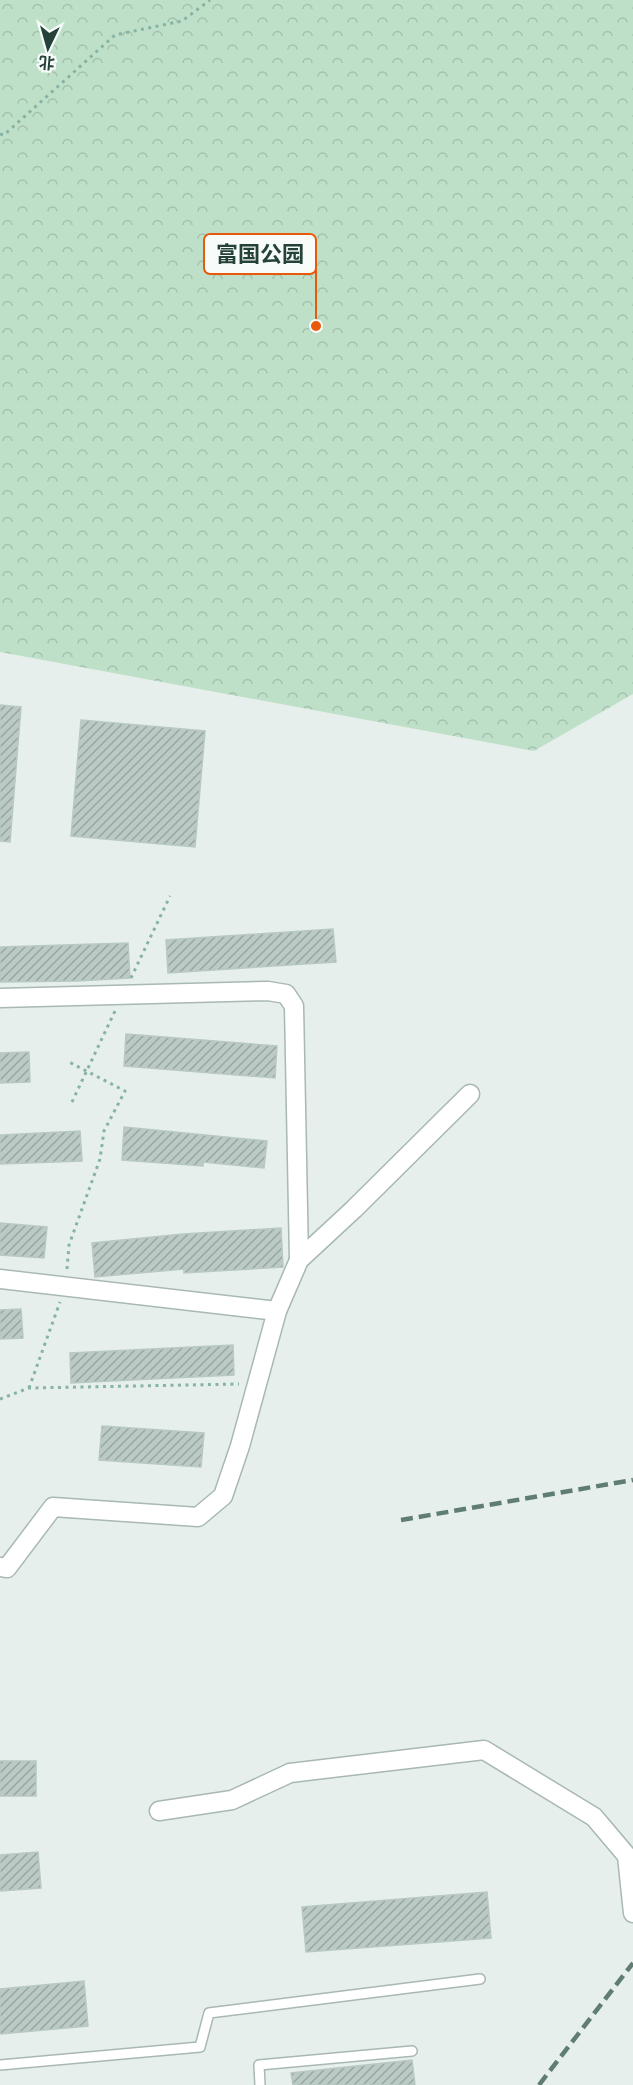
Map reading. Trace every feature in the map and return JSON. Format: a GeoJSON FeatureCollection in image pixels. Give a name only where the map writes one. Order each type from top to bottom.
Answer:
{"type":"FeatureCollection","features":[{"type":"Feature","properties":{"kind":"street"},"geometry":{"type":"LineString","coordinates":[[0,998],[268,991],[286,994],[294,1006],[299,1260]]}},
{"type":"Feature","properties":{"kind":"street"},"geometry":{"type":"LineString","coordinates":[[0,1567],[7,1568],[53,1507],[198,1517],[223,1496],[240,1446],[276,1311],[299,1260],[470,1094]]}},
{"type":"Feature","properties":{"kind":"street"},"geometry":{"type":"LineString","coordinates":[[0,1279],[276,1311]]}},
{"type":"Feature","properties":{"kind":"street"},"geometry":{"type":"LineString","coordinates":[[159,1811],[232,1800],[290,1773],[484,1750],[594,1817],[627,1856],[633,1913]]}},
{"type":"Feature","properties":{"kind":"lane"},"geometry":{"type":"LineString","coordinates":[[0,2065],[200,2047],[209,2013],[480,1979]]}},
{"type":"Feature","properties":{"kind":"lane"},"geometry":{"type":"LineString","coordinates":[[260,2085],[259,2065],[412,2051]]}},
{"type":"Feature","properties":{"kind":"path"},"geometry":{"type":"LineString","coordinates":[[0,134],[4,135],[115,35],[182,21],[210,0]]}},
{"type":"Feature","properties":{"kind":"path"},"geometry":{"type":"LineString","coordinates":[[29,1388],[65,1286],[69,1245],[100,1159],[104,1131],[125,1091],[69,1062]]}},
{"type":"Feature","properties":{"kind":"path"},"geometry":{"type":"LineString","coordinates":[[0,1399],[29,1388],[255,1384]]}},
{"type":"Feature","properties":{"kind":"green space"},"geometry":{"type":"Polygon","coordinates":[[[0,0],[633,0],[633,694],[534,751],[0,652],[0,0]]]}},
{"type":"Feature","properties":{"kind":"building"},"geometry":{"type":"Polygon","coordinates":[[[0,705],[21,707],[10,842],[0,841],[0,705]]]}},
{"type":"Feature","properties":{"kind":"building"},"geometry":{"type":"Polygon","coordinates":[[[81,720],[205,731],[195,847],[71,836],[81,720]]]}},
{"type":"Feature","properties":{"kind":"building"},"geometry":{"type":"Polygon","coordinates":[[[333,929],[336,962],[168,973],[166,940],[333,929]]]}},
{"type":"Feature","properties":{"kind":"building"},"geometry":{"type":"Polygon","coordinates":[[[128,943],[130,978],[0,982],[0,947],[128,943]]]}},
{"type":"Feature","properties":{"kind":"building"},"geometry":{"type":"Polygon","coordinates":[[[126,1034],[277,1046],[275,1078],[124,1066],[126,1034]]]}},
{"type":"Feature","properties":{"kind":"building"},"geometry":{"type":"Polygon","coordinates":[[[29,1052],[30,1082],[0,1083],[0,1053],[29,1052]]]}},
{"type":"Feature","properties":{"kind":"building"},"geometry":{"type":"Polygon","coordinates":[[[124,1127],[267,1141],[264,1168],[203,1162],[203,1166],[122,1160],[124,1127]]]}},
{"type":"Feature","properties":{"kind":"building"},"geometry":{"type":"Polygon","coordinates":[[[80,1131],[82,1161],[0,1164],[0,1135],[80,1131]]]}},
{"type":"Feature","properties":{"kind":"building"},"geometry":{"type":"Polygon","coordinates":[[[0,1223],[47,1227],[44,1258],[0,1255],[0,1223]]]}},
{"type":"Feature","properties":{"kind":"building"},"geometry":{"type":"Polygon","coordinates":[[[281,1228],[283,1267],[184,1273],[184,1269],[95,1277],[92,1243],[281,1228]]]}},
{"type":"Feature","properties":{"kind":"building"},"geometry":{"type":"Polygon","coordinates":[[[21,1309],[23,1338],[0,1339],[0,1310],[21,1309]]]}},
{"type":"Feature","properties":{"kind":"building"},"geometry":{"type":"Polygon","coordinates":[[[233,1345],[234,1375],[71,1383],[70,1353],[233,1345]]]}},
{"type":"Feature","properties":{"kind":"building"},"geometry":{"type":"Polygon","coordinates":[[[102,1426],[204,1433],[201,1467],[99,1460],[102,1426]]]}},
{"type":"Feature","properties":{"kind":"building"},"geometry":{"type":"Polygon","coordinates":[[[0,1761],[36,1761],[36,1796],[0,1796],[0,1761]]]}},
{"type":"Feature","properties":{"kind":"building"},"geometry":{"type":"Polygon","coordinates":[[[38,1852],[41,1888],[0,1891],[0,1855],[38,1852]]]}},
{"type":"Feature","properties":{"kind":"building"},"geometry":{"type":"Polygon","coordinates":[[[487,1892],[491,1938],[306,1952],[302,1907],[487,1892]]]}},
{"type":"Feature","properties":{"kind":"building"},"geometry":{"type":"Polygon","coordinates":[[[84,1981],[88,2026],[0,2034],[0,1989],[84,1981]]]}},
{"type":"Feature","properties":{"kind":"building"},"geometry":{"type":"Polygon","coordinates":[[[412,2060],[415,2085],[293,2085],[291,2073],[412,2060]]]}},
{"type":"Feature","properties":{"kind":"railway"},"geometry":{"type":"LineString","coordinates":[[401,1520],[633,1480]]}},
{"type":"Feature","properties":{"kind":"railway"},"geometry":{"type":"LineString","coordinates":[[539,2085],[633,1963]]}},
{"type":"Feature","properties":{"kind":"place","name":"富国公园"},"geometry":{"type":"Point","coordinates":[316,326]}}]}
